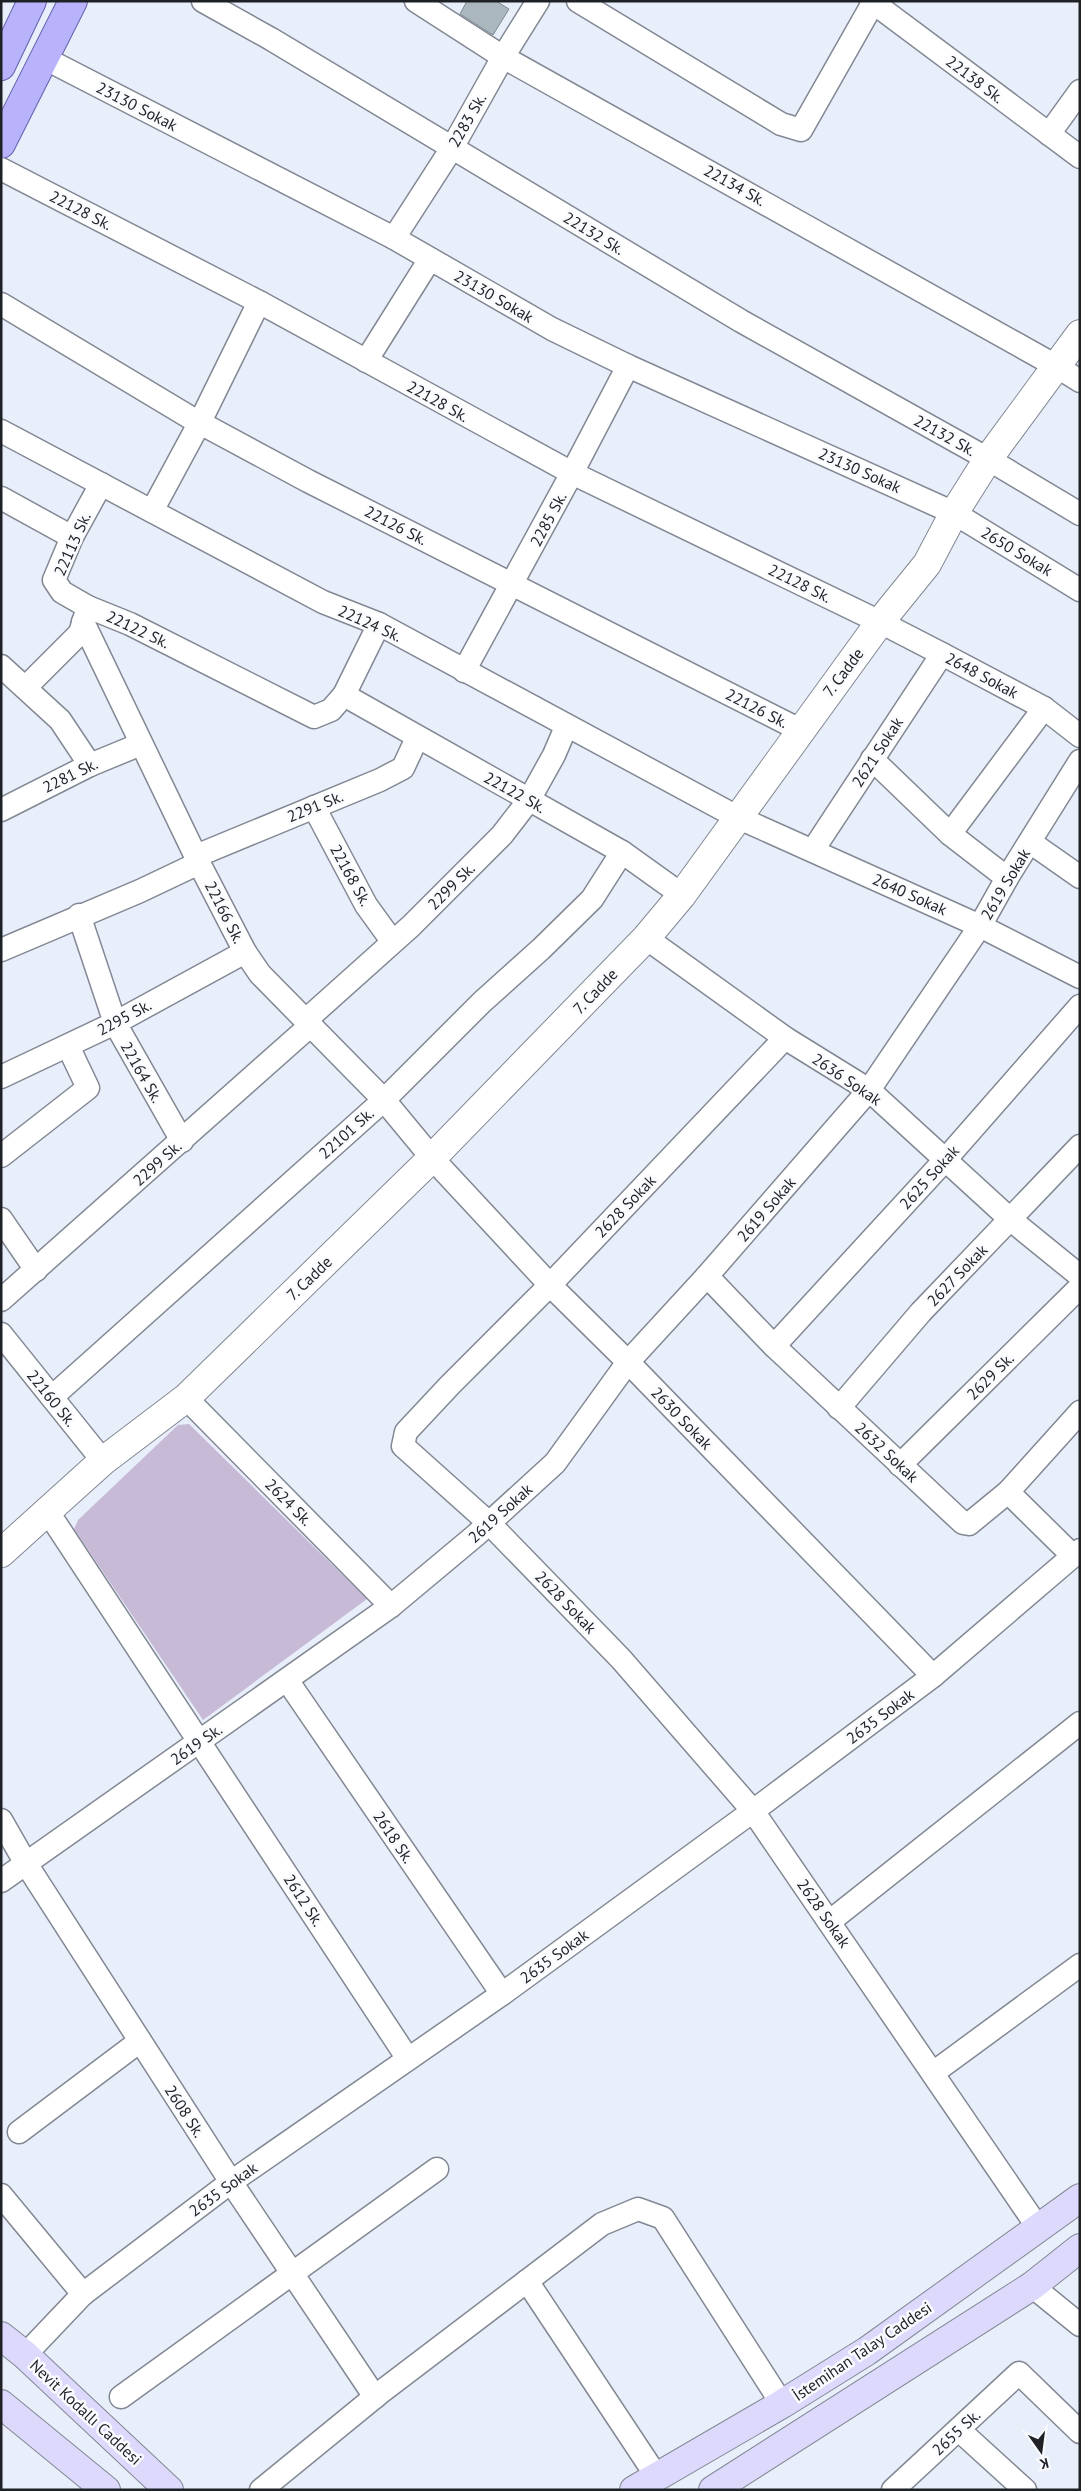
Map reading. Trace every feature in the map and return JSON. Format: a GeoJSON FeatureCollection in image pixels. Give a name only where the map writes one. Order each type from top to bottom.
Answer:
{"type":"FeatureCollection","features":[{"type":"Feature","properties":{"kind":"main road"},"geometry":{"type":"LineString","coordinates":[[1,66],[32,1]]}},
{"type":"Feature","properties":{"kind":"main road"},"geometry":{"type":"LineString","coordinates":[[1,144],[73,1]]}},
{"type":"Feature","properties":{"kind":"main road","name":"İstemihan Talay Caddesi"},"geometry":{"type":"LineString","coordinates":[[634,2490],[782,2404],[867,2351],[1080,2198]]}},
{"type":"Feature","properties":{"kind":"main road"},"geometry":{"type":"LineString","coordinates":[[725,2487],[1032,2286],[1080,2248]]}},
{"type":"Feature","properties":{"kind":"main road","name":"Nevit Kodallı Caddesi"},"geometry":{"type":"LineString","coordinates":[[1,2336],[25,2355],[169,2490]]}},
{"type":"Feature","properties":{"kind":"main road"},"geometry":{"type":"LineString","coordinates":[[1,2404],[106,2490]]}},
{"type":"Feature","properties":{"kind":"street","name":"22132 Sk."},"geometry":{"type":"LineString","coordinates":[[203,1],[272,39],[741,321],[988,458],[1080,514]]}},
{"type":"Feature","properties":{"kind":"street","name":"22134 Sk."},"geometry":{"type":"LineString","coordinates":[[416,1],[503,57],[1080,381]]}},
{"type":"Feature","properties":{"kind":"street","name":"2283 Sk."},"geometry":{"type":"LineString","coordinates":[[394,238],[452,148],[503,57],[538,1]]}},
{"type":"Feature","properties":{"kind":"street"},"geometry":{"type":"LineString","coordinates":[[578,1],[781,124],[801,130],[872,2]]}},
{"type":"Feature","properties":{"kind":"street","name":"22138 Sk."},"geometry":{"type":"LineString","coordinates":[[872,2],[1080,157]]}},
{"type":"Feature","properties":{"kind":"street","name":"23130 Sokak"},"geometry":{"type":"LineString","coordinates":[[44,58],[394,238],[552,329],[628,366],[954,513]]}},
{"type":"Feature","properties":{"kind":"street"},"geometry":{"type":"LineString","coordinates":[[1049,134],[1080,91]]}},
{"type":"Feature","properties":{"kind":"street","name":"22128 Sk."},"geometry":{"type":"LineString","coordinates":[[1,169],[259,302],[572,473],[880,622]]}},
{"type":"Feature","properties":{"kind":"street"},"geometry":{"type":"LineString","coordinates":[[366,361],[430,259]]}},
{"type":"Feature","properties":{"kind":"street"},"geometry":{"type":"LineString","coordinates":[[152,511],[200,422],[259,302]]}},
{"type":"Feature","properties":{"kind":"street","name":"22126 Sk."},"geometry":{"type":"LineString","coordinates":[[1,304],[200,422],[324,489],[800,730]]}},
{"type":"Feature","properties":{"kind":"street","name":"7. Cadde"},"geometry":{"type":"LineString","coordinates":[[1,1553],[103,1462],[186,1398],[432,1158],[646,938],[682,895],[800,730],[880,622],[927,564],[954,513],[988,458],[1080,334]]}},
{"type":"Feature","properties":{"kind":"street","name":"2285 Sk."},"geometry":{"type":"LineString","coordinates":[[464,671],[628,366]]}},
{"type":"Feature","properties":{"kind":"street","name":"22124 Sk."},"geometry":{"type":"LineString","coordinates":[[1,431],[323,602],[380,624],[566,727],[737,817]]}},
{"type":"Feature","properties":{"kind":"street","name":"22113 Sk."},"geometry":{"type":"LineString","coordinates":[[85,614],[62,592],[54,580],[72,537],[101,484]]}},
{"type":"Feature","properties":{"kind":"street"},"geometry":{"type":"LineString","coordinates":[[1,498],[72,537]]}},
{"type":"Feature","properties":{"kind":"street","name":"2650 Sokak"},"geometry":{"type":"LineString","coordinates":[[954,513],[1080,590]]}},
{"type":"Feature","properties":{"kind":"street"},"geometry":{"type":"LineString","coordinates":[[85,614],[80,633],[11,678],[60,720],[90,764]]}},
{"type":"Feature","properties":{"kind":"street","name":"22122 Sk."},"geometry":{"type":"LineString","coordinates":[[85,614],[130,624],[314,717],[330,710],[344,695],[380,624]]}},
{"type":"Feature","properties":{"kind":"street","name":"22166 Sk."},"geometry":{"type":"LineString","coordinates":[[85,614],[141,744],[245,952],[260,974],[384,1100],[432,1158]]}},
{"type":"Feature","properties":{"kind":"street","name":"2648 Sokak"},"geometry":{"type":"LineString","coordinates":[[880,622],[1044,708],[1080,736]]}},
{"type":"Feature","properties":{"kind":"street","name":"2621 Sokak"},"geometry":{"type":"LineString","coordinates":[[813,850],[942,654]]}},
{"type":"Feature","properties":{"kind":"street","name":"22122 Sk."},"geometry":{"type":"LineString","coordinates":[[344,695],[622,852],[682,895]]}},
{"type":"Feature","properties":{"kind":"street"},"geometry":{"type":"LineString","coordinates":[[950,834],[1044,708]]}},
{"type":"Feature","properties":{"kind":"street","name":"2299 Sk."},"geometry":{"type":"LineString","coordinates":[[1,1300],[182,1141],[392,941],[411,926],[502,835],[529,800],[554,755],[566,727]]}},
{"type":"Feature","properties":{"kind":"street","name":"2291 Sk."},"geometry":{"type":"LineString","coordinates":[[1,950],[79,915],[140,891],[198,859],[403,768],[418,738]]}},
{"type":"Feature","properties":{"kind":"street","name":"2281 Sk."},"geometry":{"type":"LineString","coordinates":[[1,810],[90,764],[141,744]]}},
{"type":"Feature","properties":{"kind":"street"},"geometry":{"type":"LineString","coordinates":[[872,759],[950,834],[1007,878]]}},
{"type":"Feature","properties":{"kind":"street","name":"2619 Sokak"},"geometry":{"type":"LineString","coordinates":[[391,1606],[489,1524],[555,1462],[628,1362],[707,1276],[869,1090],[980,926],[1007,878],[1080,761]]}},
{"type":"Feature","properties":{"kind":"street","name":"22168 Sk."},"geometry":{"type":"LineString","coordinates":[[314,807],[366,905],[392,941]]}},
{"type":"Feature","properties":{"kind":"street","name":"2640 Sokak"},"geometry":{"type":"LineString","coordinates":[[737,817],[980,926],[1080,977]]}},
{"type":"Feature","properties":{"kind":"street"},"geometry":{"type":"LineString","coordinates":[[1030,842],[1080,877]]}},
{"type":"Feature","properties":{"kind":"street","name":"22101 Sk."},"geometry":{"type":"LineString","coordinates":[[52,1397],[384,1100],[482,1002],[541,949],[592,899],[622,852]]}},
{"type":"Feature","properties":{"kind":"street","name":"22164 Sk."},"geometry":{"type":"LineString","coordinates":[[79,915],[115,1023],[182,1141]]}},
{"type":"Feature","properties":{"kind":"street","name":"2636 Sokak"},"geometry":{"type":"LineString","coordinates":[[646,938],[785,1038],[869,1090],[1010,1220],[1080,1276]]}},
{"type":"Feature","properties":{"kind":"street","name":"2295 Sk."},"geometry":{"type":"LineString","coordinates":[[1,1077],[115,1023],[245,952]]}},
{"type":"Feature","properties":{"kind":"street","name":"2625 Sokak"},"geometry":{"type":"LineString","coordinates":[[774,1346],[945,1160],[1080,1006]]}},
{"type":"Feature","properties":{"kind":"street","name":"2628 Sokak"},"geometry":{"type":"LineString","coordinates":[[785,1038],[550,1285],[450,1385],[406,1432],[402,1446],[489,1524],[621,1658],[753,1811],[1039,2229]]}},
{"type":"Feature","properties":{"kind":"street"},"geometry":{"type":"LineString","coordinates":[[1,1156],[88,1088],[68,1046]]}},
{"type":"Feature","properties":{"kind":"street","name":"2627 Sokak"},"geometry":{"type":"LineString","coordinates":[[838,1408],[921,1312],[1080,1146]]}},
{"type":"Feature","properties":{"kind":"street","name":"2630 Sokak"},"geometry":{"type":"LineString","coordinates":[[432,1158],[550,1285],[628,1362],[933,1676]]}},
{"type":"Feature","properties":{"kind":"street"},"geometry":{"type":"LineString","coordinates":[[1,1219],[36,1270]]}},
{"type":"Feature","properties":{"kind":"street","name":"2632 Sokak"},"geometry":{"type":"LineString","coordinates":[[707,1276],[774,1346],[838,1408],[963,1523],[970,1524],[1008,1492],[1080,1412]]}},
{"type":"Feature","properties":{"kind":"street","name":"2629 Sk."},"geometry":{"type":"LineString","coordinates":[[900,1465],[1080,1287]]}},
{"type":"Feature","properties":{"kind":"street","name":"22160 Sk."},"geometry":{"type":"LineString","coordinates":[[1,1334],[103,1462]]}},
{"type":"Feature","properties":{"kind":"street","name":"2624 Sk."},"geometry":{"type":"LineString","coordinates":[[186,1398],[391,1606]]}},
{"type":"Feature","properties":{"kind":"street"},"geometry":{"type":"LineString","coordinates":[[1008,1492],[1076,1553]]}},
{"type":"Feature","properties":{"kind":"street","name":"2612 Sk."},"geometry":{"type":"LineString","coordinates":[[48,1512],[408,2059]]}},
{"type":"Feature","properties":{"kind":"street","name":"2635 Sokak"},"geometry":{"type":"LineString","coordinates":[[25,2355],[83,2294],[231,2182],[502,1994],[753,1811],[933,1676],[1076,1553]]}},
{"type":"Feature","properties":{"kind":"street","name":"2619 Sk."},"geometry":{"type":"LineString","coordinates":[[1,1881],[25,1862],[391,1606]]}},
{"type":"Feature","properties":{"kind":"street","name":"2618 Sk."},"geometry":{"type":"LineString","coordinates":[[287,1680],[502,1994]]}},
{"type":"Feature","properties":{"kind":"street"},"geometry":{"type":"LineString","coordinates":[[829,1922],[1080,1723]]}},
{"type":"Feature","properties":{"kind":"street","name":"2608 Sk."},"geometry":{"type":"LineString","coordinates":[[1,1820],[25,1862],[231,2182],[375,2397]]}},
{"type":"Feature","properties":{"kind":"street"},"geometry":{"type":"LineString","coordinates":[[933,2073],[1080,1965]]}},
{"type":"Feature","properties":{"kind":"street"},"geometry":{"type":"LineString","coordinates":[[19,2132],[140,2041]]}},
{"type":"Feature","properties":{"kind":"street"},"geometry":{"type":"LineString","coordinates":[[121,2397],[437,2169]]}},
{"type":"Feature","properties":{"kind":"street"},"geometry":{"type":"LineString","coordinates":[[1,2195],[83,2294]]}},
{"type":"Feature","properties":{"kind":"street"},"geometry":{"type":"LineString","coordinates":[[261,2490],[375,2397],[602,2224],[638,2209],[663,2218],[782,2404]]}},
{"type":"Feature","properties":{"kind":"street"},"geometry":{"type":"LineString","coordinates":[[527,2281],[657,2476]]}},
{"type":"Feature","properties":{"kind":"street"},"geometry":{"type":"LineString","coordinates":[[1032,2286],[1080,2325]]}},
{"type":"Feature","properties":{"kind":"street","name":"2655 Sk."},"geometry":{"type":"LineString","coordinates":[[893,2490],[1019,2373],[1080,2432]]}},
{"type":"Feature","properties":{"kind":"street"},"geometry":{"type":"LineString","coordinates":[[959,2430],[1025,2490]]}},
{"type":"Feature","properties":{"kind":"shaded area"},"geometry":{"type":"Polygon","coordinates":[[[189,1424],[367,1599],[203,1720],[74,1529],[78,1520],[178,1425],[189,1424]]]}},
{"type":"Feature","properties":{"kind":"building"},"geometry":{"type":"Polygon","coordinates":[[[467,1],[496,1],[509,9],[493,35],[460,14],[467,1]]]}}]}
